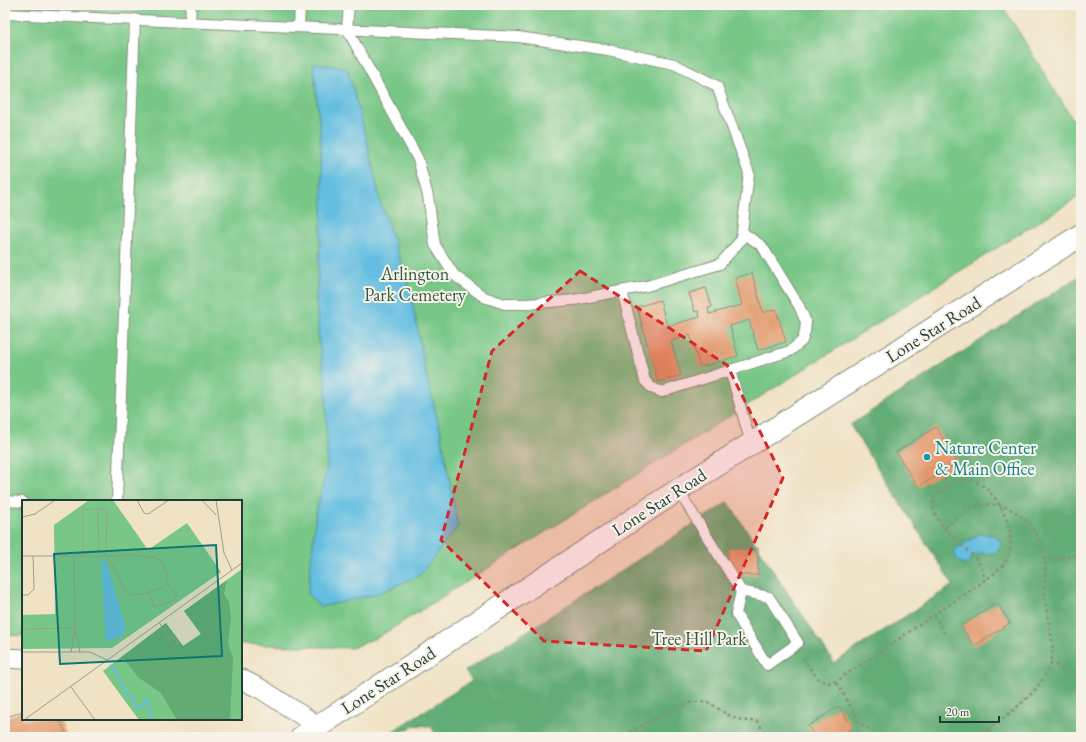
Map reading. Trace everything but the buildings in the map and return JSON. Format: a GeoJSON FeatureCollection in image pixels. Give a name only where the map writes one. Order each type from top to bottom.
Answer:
{"type":"FeatureCollection","features":[{"type":"Feature","properties":{"kind":"street","name":"Lone Star Road"},"geometry":{"type":"LineString","coordinates":[[242,680],[261,689],[310,732],[678,490],[1081,235]]}},
{"type":"Feature","properties":{"kind":"street"},"geometry":{"type":"LineString","coordinates":[[5,658],[22,659]]}},
{"type":"Feature","properties":{"kind":"lane"},"geometry":{"type":"LineString","coordinates":[[190,22],[191,5]]}},
{"type":"Feature","properties":{"kind":"lane"},"geometry":{"type":"LineString","coordinates":[[299,27],[300,5]]}},
{"type":"Feature","properties":{"kind":"lane"},"geometry":{"type":"LineString","coordinates":[[5,14],[135,19],[190,22],[347,29],[518,37],[593,48],[674,64],[717,86],[749,174],[740,240],[720,264],[647,286],[574,300],[527,304],[505,304],[484,297],[454,275],[435,245],[428,196],[418,159],[347,29],[349,5]]}},
{"type":"Feature","properties":{"kind":"lane"},"geometry":{"type":"LineString","coordinates":[[117,500],[135,19]]}},
{"type":"Feature","properties":{"kind":"lane"},"geometry":{"type":"LineString","coordinates":[[622,291],[645,381],[652,388],[662,392],[790,351],[802,341],[806,322],[799,306],[762,246],[742,232]]}},
{"type":"Feature","properties":{"kind":"lane"},"geometry":{"type":"LineString","coordinates":[[730,370],[751,444]]}},
{"type":"Feature","properties":{"kind":"lane"},"geometry":{"type":"LineString","coordinates":[[678,490],[741,591],[736,614],[767,664],[798,643],[769,597],[741,591]]}},
{"type":"Feature","properties":{"kind":"lane"},"geometry":{"type":"LineString","coordinates":[[5,501],[22,502]]}},
{"type":"Feature","properties":{"kind":"path"},"geometry":{"type":"LineString","coordinates":[[940,474],[948,487]]}},
{"type":"Feature","properties":{"kind":"path"},"geometry":{"type":"LineString","coordinates":[[794,645],[821,680],[831,684],[837,683],[985,580],[1004,564],[1009,554],[1011,538],[1009,527],[994,497],[986,487],[977,482],[966,480],[948,487],[936,495],[933,501],[933,507],[935,515],[954,538],[976,559],[982,567],[985,580]]}},
{"type":"Feature","properties":{"kind":"path"},"geometry":{"type":"LineString","coordinates":[[945,527],[971,509],[983,506],[998,505],[1013,510],[1032,525],[1043,549],[1046,608],[1052,643],[1050,662],[1038,685],[1012,711],[978,737]]}},
{"type":"Feature","properties":{"kind":"path"},"geometry":{"type":"LineString","coordinates":[[1043,558],[1068,556],[1081,553]]}},
{"type":"Feature","properties":{"kind":"path"},"geometry":{"type":"LineString","coordinates":[[934,615],[944,633]]}},
{"type":"Feature","properties":{"kind":"path"},"geometry":{"type":"LineString","coordinates":[[1050,662],[1081,679]]}},
{"type":"Feature","properties":{"kind":"path"},"geometry":{"type":"LineString","coordinates":[[837,683],[860,723],[880,737]]}},
{"type":"Feature","properties":{"kind":"path"},"geometry":{"type":"LineString","coordinates":[[619,737],[635,731],[689,702],[708,702],[743,722],[757,721],[768,737]]}},
{"type":"Feature","properties":{"kind":"highlighted area"},"geometry":{"type":"Polygon","coordinates":[[[580,271],[727,365],[783,478],[706,651],[544,641],[441,540],[492,351],[580,271]]]}},
{"type":"Feature","properties":{"kind":"green space","name":"Arlington Park Cemetery"},"geometry":{"type":"Polygon","coordinates":[[[5,5],[1002,5],[1081,133],[1081,195],[380,636],[352,648],[242,644],[242,500],[22,500],[22,636],[5,635],[5,5]]]}},
{"type":"Feature","properties":{"kind":"green space","name":"Tree Hill Park"},"geometry":{"type":"Polygon","coordinates":[[[1081,275],[1081,737],[437,737],[431,726],[416,725],[406,730],[398,737],[383,737],[472,681],[465,671],[728,502],[834,663],[953,585],[850,425],[1081,275]]]}},
{"type":"Feature","properties":{"kind":"water"},"geometry":{"type":"Polygon","coordinates":[[[313,63],[347,68],[366,136],[380,201],[410,289],[426,374],[440,429],[458,526],[420,575],[377,594],[320,607],[308,594],[316,512],[327,469],[326,385],[319,344],[316,298],[323,205],[320,128],[313,63]]]}},
{"type":"Feature","properties":{"kind":"water"},"geometry":{"type":"Polygon","coordinates":[[[980,534],[995,536],[1001,544],[998,549],[992,553],[978,554],[965,565],[958,561],[954,552],[957,548],[980,534]]]}},
{"type":"Feature","properties":{"kind":"place","name":"Nature Center & Main Office"},"geometry":{"type":"Point","coordinates":[927,457]}}]}
